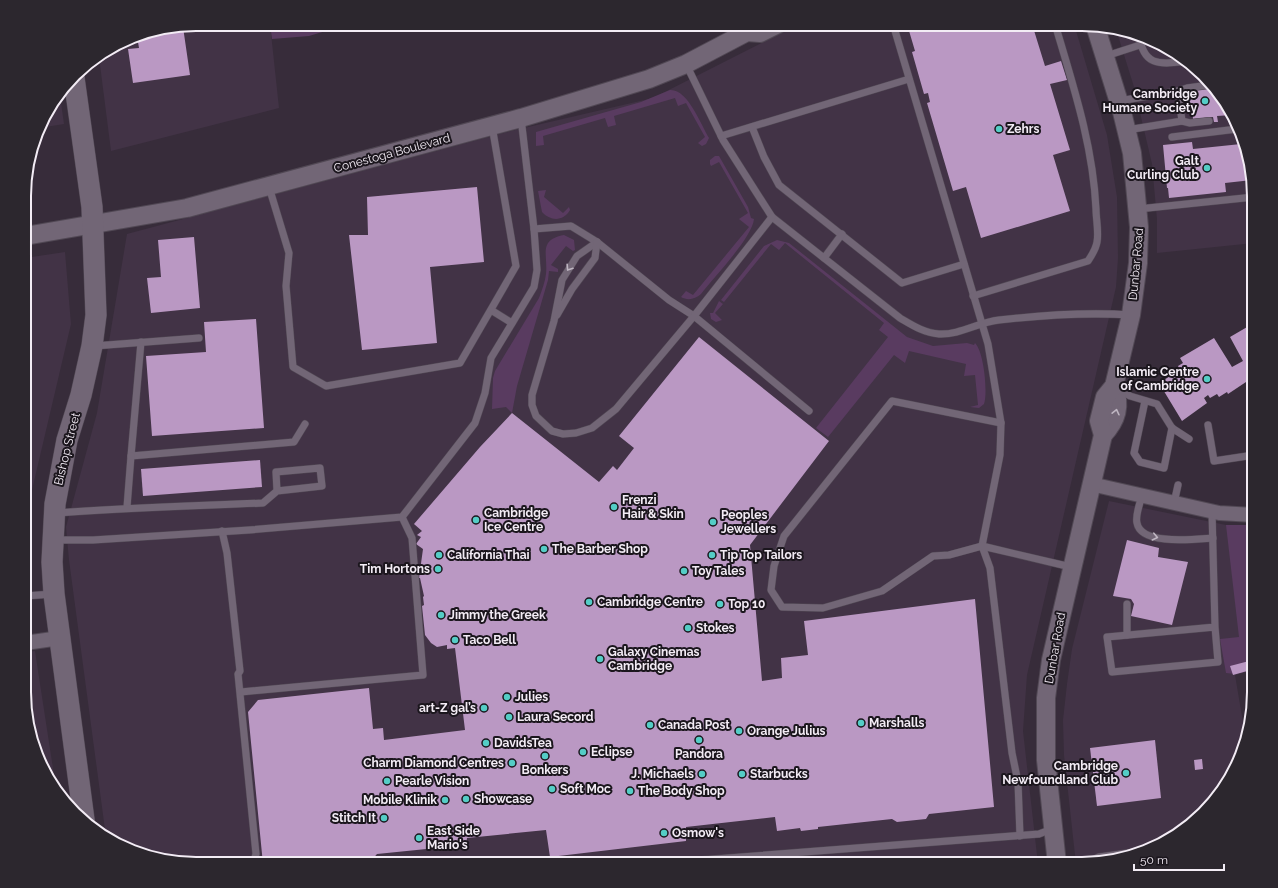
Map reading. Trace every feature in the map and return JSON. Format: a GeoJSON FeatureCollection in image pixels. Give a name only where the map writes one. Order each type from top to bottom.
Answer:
{"type":"FeatureCollection","features":[{"type":"Feature","properties":{"kind":"main road","name":"Bishop Street"},"geometry":{"type":"LineString","coordinates":[[75,84],[92,207],[96,297],[95,326],[81,395],[67,440],[60,474],[54,513],[53,540],[54,594],[83,813]]}},
{"type":"Feature","properties":{"kind":"street","name":"Conestoga Boulevard"},"geometry":{"type":"LineString","coordinates":[[31,235],[187,208],[521,118],[649,78],[686,64],[745,31]]}},
{"type":"Feature","properties":{"kind":"street","name":"Conestoga Boulevard"},"geometry":{"type":"LineString","coordinates":[[755,31],[760,34],[765,31]]}},
{"type":"Feature","properties":{"kind":"street","name":"Dunbar Road"},"geometry":{"type":"LineString","coordinates":[[1056,857],[1046,760],[1046,698],[1051,660],[1071,567],[1103,435],[1113,424],[1119,400],[1114,386],[1131,315],[1138,263],[1140,227],[1132,153],[1119,101],[1097,31]]}},
{"type":"Feature","properties":{"kind":"street"},"geometry":{"type":"LineString","coordinates":[[1091,484],[1212,512],[1247,514]]}},
{"type":"Feature","properties":{"kind":"street"},"geometry":{"type":"LineString","coordinates":[[31,642],[60,638]]}},
{"type":"Feature","properties":{"kind":"lane"},"geometry":{"type":"LineString","coordinates":[[895,31],[988,344],[1001,423],[1000,455],[982,546],[990,568],[1012,753],[1018,782],[1020,836]]}},
{"type":"Feature","properties":{"kind":"lane"},"geometry":{"type":"LineString","coordinates":[[973,296],[1088,261],[1094,252],[1097,242],[1095,192],[1090,154],[1082,116],[1057,31]]}},
{"type":"Feature","properties":{"kind":"lane"},"geometry":{"type":"LineString","coordinates":[[1140,42],[1140,45],[1151,60],[1160,64],[1178,62]]}},
{"type":"Feature","properties":{"kind":"lane"},"geometry":{"type":"LineString","coordinates":[[1106,56],[1140,45]]}},
{"type":"Feature","properties":{"kind":"lane"},"geometry":{"type":"LineString","coordinates":[[686,64],[721,136],[772,216],[900,318],[919,329],[940,334],[961,331],[997,320],[1096,313],[1131,315]]}},
{"type":"Feature","properties":{"kind":"lane"},"geometry":{"type":"LineString","coordinates":[[721,136],[909,79]]}},
{"type":"Feature","properties":{"kind":"lane"},"geometry":{"type":"LineString","coordinates":[[1119,101],[1205,86]]}},
{"type":"Feature","properties":{"kind":"lane"},"geometry":{"type":"LineString","coordinates":[[1178,91],[1182,121]]}},
{"type":"Feature","properties":{"kind":"lane"},"geometry":{"type":"LineString","coordinates":[[53,540],[82,541],[342,523],[402,517],[475,423],[485,393],[491,358],[534,287],[537,270],[534,229],[521,118]]}},
{"type":"Feature","properties":{"kind":"lane"},"geometry":{"type":"LineString","coordinates":[[1126,130],[1182,121],[1190,123],[1209,121]]}},
{"type":"Feature","properties":{"kind":"lane"},"geometry":{"type":"LineString","coordinates":[[269,187],[289,253],[286,286],[293,367],[326,386],[460,363],[516,266],[492,126]]}},
{"type":"Feature","properties":{"kind":"lane"},"geometry":{"type":"LineString","coordinates":[[752,127],[764,157],[779,185],[902,282],[964,264]]}},
{"type":"Feature","properties":{"kind":"lane"},"geometry":{"type":"LineString","coordinates":[[1172,136],[1233,129]]}},
{"type":"Feature","properties":{"kind":"lane"},"geometry":{"type":"LineString","coordinates":[[1138,209],[1247,198]]}},
{"type":"Feature","properties":{"kind":"lane"},"geometry":{"type":"LineString","coordinates":[[597,242],[577,256],[562,280],[554,321],[534,384],[532,405],[536,416],[552,430],[563,434],[576,433],[592,428],[616,408],[694,316],[772,216]]}},
{"type":"Feature","properties":{"kind":"lane"},"geometry":{"type":"LineString","coordinates":[[534,229],[571,226],[597,242],[669,300],[694,316],[809,411]]}},
{"type":"Feature","properties":{"kind":"lane"},"geometry":{"type":"LineString","coordinates":[[824,258],[842,234]]}},
{"type":"Feature","properties":{"kind":"lane"},"geometry":{"type":"LineString","coordinates":[[554,321],[572,289],[595,258],[597,242]]}},
{"type":"Feature","properties":{"kind":"lane"},"geometry":{"type":"LineString","coordinates":[[491,310],[512,324]]}},
{"type":"Feature","properties":{"kind":"lane"},"geometry":{"type":"LineString","coordinates":[[92,346],[199,338]]}},
{"type":"Feature","properties":{"kind":"lane"},"geometry":{"type":"LineString","coordinates":[[127,507],[141,342]]}},
{"type":"Feature","properties":{"kind":"lane"},"geometry":{"type":"LineString","coordinates":[[1114,386],[1130,396],[1157,404],[1172,428],[1189,439]]}},
{"type":"Feature","properties":{"kind":"lane"},"geometry":{"type":"LineString","coordinates":[[1001,423],[892,401],[784,536],[774,566],[771,590],[782,607],[823,608],[882,591],[933,556],[949,555],[982,546],[1071,567]]}},
{"type":"Feature","properties":{"kind":"lane"},"geometry":{"type":"LineString","coordinates":[[1145,401],[1134,453],[1140,462],[1164,468],[1172,428]]}},
{"type":"Feature","properties":{"kind":"lane"},"geometry":{"type":"LineString","coordinates":[[131,456],[294,442],[305,424]]}},
{"type":"Feature","properties":{"kind":"lane"},"geometry":{"type":"LineString","coordinates":[[1208,425],[1214,461],[1247,456]]}},
{"type":"Feature","properties":{"kind":"lane"},"geometry":{"type":"LineString","coordinates":[[54,513],[127,507],[152,509],[263,503],[277,491],[322,486],[320,468],[276,472],[277,491]]}},
{"type":"Feature","properties":{"kind":"lane"},"geometry":{"type":"LineString","coordinates":[[1174,503],[1178,485]]}},
{"type":"Feature","properties":{"kind":"lane"},"geometry":{"type":"LineString","coordinates":[[1142,495],[1137,523],[1140,530],[1148,535],[1161,539],[1181,540],[1213,538]]}},
{"type":"Feature","properties":{"kind":"lane"},"geometry":{"type":"LineString","coordinates":[[1212,512],[1215,627],[1218,662],[1112,672],[1108,637],[1215,627]]}},
{"type":"Feature","properties":{"kind":"lane"},"geometry":{"type":"LineString","coordinates":[[241,692],[423,675],[412,538],[402,517]]}},
{"type":"Feature","properties":{"kind":"lane"},"geometry":{"type":"LineString","coordinates":[[222,531],[226,546],[241,692],[255,857]]}},
{"type":"Feature","properties":{"kind":"lane"},"geometry":{"type":"LineString","coordinates":[[31,596],[54,594]]}},
{"type":"Feature","properties":{"kind":"lane"},"geometry":{"type":"LineString","coordinates":[[1127,604],[1127,635]]}},
{"type":"Feature","properties":{"kind":"lane"},"geometry":{"type":"LineString","coordinates":[[764,857],[1020,836],[1039,834],[1053,828]]}},
{"type":"Feature","properties":{"kind":"shaded area"},"geometry":{"type":"Polygon","coordinates":[[[185,31],[271,31],[279,108],[111,151],[100,62],[123,48],[164,34],[185,31]]]}},
{"type":"Feature","properties":{"kind":"shaded area"},"geometry":{"type":"Polygon","coordinates":[[[271,31],[326,31],[309,36],[272,39],[271,31]]]}},
{"type":"Feature","properties":{"kind":"shaded area"},"geometry":{"type":"Polygon","coordinates":[[[785,31],[1076,31],[1107,135],[1117,197],[1118,258],[1116,287],[1027,675],[1023,731],[1037,857],[185,857],[164,854],[143,848],[123,840],[105,830],[69,560],[66,527],[97,413],[127,234],[511,131],[653,98],[785,31]]]}},
{"type":"Feature","properties":{"kind":"shaded area"},"geometry":{"type":"Polygon","coordinates":[[[1118,35],[1155,48],[1174,59],[1199,79],[1219,104],[1230,123],[1244,164],[1247,185],[1247,244],[1157,253],[1157,219],[1152,164],[1134,87],[1118,35]]]}},
{"type":"Feature","properties":{"kind":"shaded area"},"geometry":{"type":"Polygon","coordinates":[[[670,90],[677,91],[688,101],[709,138],[706,144],[702,146],[698,143],[705,137],[686,103],[678,106],[675,98],[614,116],[616,125],[608,127],[605,118],[543,136],[544,145],[536,146],[536,132],[641,102],[670,90]]]}},
{"type":"Feature","properties":{"kind":"shaded area"},"geometry":{"type":"Polygon","coordinates":[[[61,102],[64,124],[46,127],[61,102]]]}},
{"type":"Feature","properties":{"kind":"shaded area"},"geometry":{"type":"Polygon","coordinates":[[[715,156],[719,156],[748,207],[751,218],[754,219],[752,227],[740,247],[701,294],[694,298],[686,299],[681,297],[686,291],[693,295],[749,227],[739,219],[748,213],[719,162],[711,166],[710,164],[710,160],[715,156]]]}},
{"type":"Feature","properties":{"kind":"shaded area"},"geometry":{"type":"Polygon","coordinates":[[[546,190],[544,197],[563,213],[569,207],[570,210],[564,217],[556,219],[545,215],[542,212],[538,191],[546,190]]]}},
{"type":"Feature","properties":{"kind":"shaded area"},"geometry":{"type":"Polygon","coordinates":[[[564,235],[574,240],[575,250],[573,251],[566,246],[551,265],[558,269],[558,272],[549,271],[548,280],[517,386],[512,413],[506,407],[492,409],[493,378],[495,371],[539,298],[545,280],[547,244],[550,240],[564,235]]]}},
{"type":"Feature","properties":{"kind":"shaded area"},"geometry":{"type":"Polygon","coordinates":[[[777,240],[789,243],[907,337],[933,346],[967,343],[974,345],[975,343],[983,363],[986,391],[984,404],[979,408],[970,407],[978,405],[975,375],[964,376],[966,364],[909,351],[905,363],[894,355],[828,437],[816,428],[888,337],[879,330],[884,323],[785,243],[779,250],[771,244],[724,302],[721,300],[764,246],[777,240]]]}},
{"type":"Feature","properties":{"kind":"shaded area"},"geometry":{"type":"Polygon","coordinates":[[[65,252],[71,324],[31,494],[31,257],[65,252]]]}},
{"type":"Feature","properties":{"kind":"shaded area"},"geometry":{"type":"Polygon","coordinates":[[[719,301],[723,304],[715,313],[722,320],[716,322],[711,319],[710,313],[713,313],[719,301]]]}},
{"type":"Feature","properties":{"kind":"shaded area"},"geometry":{"type":"Polygon","coordinates":[[[1109,501],[1226,525],[1247,525],[1247,672],[1235,675],[1244,726],[1230,765],[1219,784],[1199,809],[1174,829],[1155,840],[1135,848],[1103,856],[1075,857],[1064,755],[1063,720],[1072,649],[1109,501]]]}},
{"type":"Feature","properties":{"kind":"shaded area"},"geometry":{"type":"Polygon","coordinates":[[[1226,525],[1247,525],[1247,671],[1235,674],[1226,673],[1220,639],[1239,637],[1226,525]]]}},
{"type":"Feature","properties":{"kind":"shaded area"},"geometry":{"type":"Polygon","coordinates":[[[31,651],[35,651],[54,776],[40,745],[34,724],[31,703],[31,651]]]}},
{"type":"Feature","properties":{"kind":"building"},"geometry":{"type":"Polygon","coordinates":[[[184,31],[190,75],[133,83],[128,49],[139,48],[138,42],[143,40],[164,34],[184,31]]]}},
{"type":"Feature","properties":{"kind":"building","name":"Zehrs"},"geometry":{"type":"Polygon","coordinates":[[[909,31],[1034,31],[1045,66],[1061,61],[1067,80],[1050,84],[1070,150],[1053,155],[1070,211],[981,238],[966,187],[953,191],[927,103],[930,102],[928,93],[924,94],[912,52],[915,51],[909,31]]]}},
{"type":"Feature","properties":{"kind":"building","name":"Cambridge Humane Society"},"geometry":{"type":"Polygon","coordinates":[[[1207,89],[1226,115],[1217,116],[1218,122],[1214,122],[1213,117],[1193,119],[1192,107],[1189,107],[1188,94],[1190,94],[1190,91],[1207,89]]]}},
{"type":"Feature","properties":{"kind":"building","name":"Galt Curling Club"},"geometry":{"type":"Polygon","coordinates":[[[1192,142],[1193,149],[1238,144],[1247,181],[1225,183],[1226,192],[1169,198],[1163,145],[1192,142]]]}},
{"type":"Feature","properties":{"kind":"building"},"geometry":{"type":"Polygon","coordinates":[[[477,187],[484,262],[430,267],[437,343],[362,350],[349,235],[368,235],[367,197],[477,187]]]}},
{"type":"Feature","properties":{"kind":"building"},"geometry":{"type":"Polygon","coordinates":[[[194,237],[200,308],[151,313],[147,278],[161,277],[158,240],[194,237]]]}},
{"type":"Feature","properties":{"kind":"building"},"geometry":{"type":"Polygon","coordinates":[[[256,319],[264,428],[152,436],[146,356],[206,352],[204,322],[256,319]]]}},
{"type":"Feature","properties":{"kind":"building","name":"Islamic Centre of Cambridge"},"geometry":{"type":"Polygon","coordinates":[[[1247,327],[1247,381],[1228,394],[1227,392],[1219,397],[1217,394],[1210,398],[1208,395],[1204,398],[1207,403],[1182,421],[1159,383],[1180,370],[1178,366],[1183,363],[1180,358],[1214,338],[1232,367],[1243,361],[1230,337],[1247,327]]]}},
{"type":"Feature","properties":{"kind":"building","name":"Cambridge Centre"},"geometry":{"type":"Polygon","coordinates":[[[699,337],[829,441],[750,545],[762,681],[782,678],[781,658],[808,655],[804,621],[975,599],[994,807],[929,814],[926,819],[897,822],[892,819],[818,827],[818,829],[801,831],[800,828],[777,831],[775,817],[686,827],[686,841],[550,857],[546,830],[467,838],[466,845],[377,854],[374,857],[262,857],[248,712],[258,700],[369,688],[373,729],[383,728],[384,740],[465,730],[455,648],[447,649],[447,645],[437,647],[431,643],[425,635],[422,606],[424,605],[424,596],[419,578],[423,549],[416,544],[421,537],[417,535],[422,531],[414,524],[480,447],[512,413],[599,482],[613,466],[617,470],[634,448],[619,436],[699,337]]]}},
{"type":"Feature","properties":{"kind":"building"},"geometry":{"type":"Polygon","coordinates":[[[260,460],[262,487],[143,496],[141,469],[260,460]]]}},
{"type":"Feature","properties":{"kind":"building"},"geometry":{"type":"Polygon","coordinates":[[[1127,540],[1159,548],[1158,557],[1188,562],[1172,625],[1131,616],[1134,604],[1131,599],[1113,596],[1127,540]]]}},
{"type":"Feature","properties":{"kind":"building"},"geometry":{"type":"Polygon","coordinates":[[[1247,662],[1247,671],[1233,675],[1230,666],[1247,662]]]}},
{"type":"Feature","properties":{"kind":"building","name":"Cambridge Newfoundland Club"},"geometry":{"type":"Polygon","coordinates":[[[1155,740],[1161,798],[1097,806],[1090,748],[1155,740]]]}},
{"type":"Feature","properties":{"kind":"building"},"geometry":{"type":"Polygon","coordinates":[[[1202,759],[1203,769],[1195,770],[1194,760],[1202,759]]]}},
{"type":"Feature","properties":{"kind":"place","name":"Cambridge Humane Society"},"geometry":{"type":"Point","coordinates":[1205,101]}},
{"type":"Feature","properties":{"kind":"place","name":"Zehrs"},"geometry":{"type":"Point","coordinates":[999,129]}},
{"type":"Feature","properties":{"kind":"place","name":"Galt Curling Club"},"geometry":{"type":"Point","coordinates":[1207,168]}},
{"type":"Feature","properties":{"kind":"place","name":"Islamic Centre of Cambridge"},"geometry":{"type":"Point","coordinates":[1207,379]}},
{"type":"Feature","properties":{"kind":"place","name":"Frenzi Hair & Skin"},"geometry":{"type":"Point","coordinates":[614,507]}},
{"type":"Feature","properties":{"kind":"place","name":"Cambridge Ice Centre"},"geometry":{"type":"Point","coordinates":[476,520]}},
{"type":"Feature","properties":{"kind":"place","name":"Peoples Jewellers"},"geometry":{"type":"Point","coordinates":[713,522]}},
{"type":"Feature","properties":{"kind":"place","name":"The Barber Shop"},"geometry":{"type":"Point","coordinates":[544,549]}},
{"type":"Feature","properties":{"kind":"place","name":"California Thai"},"geometry":{"type":"Point","coordinates":[439,555]}},
{"type":"Feature","properties":{"kind":"place","name":"Tip Top Tailors"},"geometry":{"type":"Point","coordinates":[712,555]}},
{"type":"Feature","properties":{"kind":"place","name":"Tim Hortons"},"geometry":{"type":"Point","coordinates":[438,569]}},
{"type":"Feature","properties":{"kind":"place","name":"Toy Tales"},"geometry":{"type":"Point","coordinates":[684,571]}},
{"type":"Feature","properties":{"kind":"place","name":"Cambridge Centre"},"geometry":{"type":"Point","coordinates":[589,602]}},
{"type":"Feature","properties":{"kind":"place","name":"Top 10"},"geometry":{"type":"Point","coordinates":[720,604]}},
{"type":"Feature","properties":{"kind":"place","name":"Jimmy the Greek"},"geometry":{"type":"Point","coordinates":[441,615]}},
{"type":"Feature","properties":{"kind":"place","name":"Stokes"},"geometry":{"type":"Point","coordinates":[688,628]}},
{"type":"Feature","properties":{"kind":"place","name":"Taco Bell"},"geometry":{"type":"Point","coordinates":[455,640]}},
{"type":"Feature","properties":{"kind":"place","name":"Galaxy Cinemas Cambridge"},"geometry":{"type":"Point","coordinates":[600,659]}},
{"type":"Feature","properties":{"kind":"place","name":"Julies"},"geometry":{"type":"Point","coordinates":[507,697]}},
{"type":"Feature","properties":{"kind":"place","name":"art-Z gal’s"},"geometry":{"type":"Point","coordinates":[484,708]}},
{"type":"Feature","properties":{"kind":"place","name":"Laura Secord"},"geometry":{"type":"Point","coordinates":[509,717]}},
{"type":"Feature","properties":{"kind":"place","name":"Marshalls"},"geometry":{"type":"Point","coordinates":[861,723]}},
{"type":"Feature","properties":{"kind":"place","name":"Canada Post"},"geometry":{"type":"Point","coordinates":[650,725]}},
{"type":"Feature","properties":{"kind":"place","name":"Orange Julius"},"geometry":{"type":"Point","coordinates":[739,731]}},
{"type":"Feature","properties":{"kind":"place","name":"Pandora"},"geometry":{"type":"Point","coordinates":[699,740]}},
{"type":"Feature","properties":{"kind":"place","name":"DavidsTea"},"geometry":{"type":"Point","coordinates":[486,743]}},
{"type":"Feature","properties":{"kind":"place","name":"Eclipse"},"geometry":{"type":"Point","coordinates":[583,752]}},
{"type":"Feature","properties":{"kind":"place","name":"Bonkers"},"geometry":{"type":"Point","coordinates":[545,756]}},
{"type":"Feature","properties":{"kind":"place","name":"Charm Diamond Centres"},"geometry":{"type":"Point","coordinates":[512,763]}},
{"type":"Feature","properties":{"kind":"place","name":"Cambridge Newfoundland Club"},"geometry":{"type":"Point","coordinates":[1126,773]}},
{"type":"Feature","properties":{"kind":"place","name":"J. Michaels"},"geometry":{"type":"Point","coordinates":[702,774]}},
{"type":"Feature","properties":{"kind":"place","name":"Starbucks"},"geometry":{"type":"Point","coordinates":[742,774]}},
{"type":"Feature","properties":{"kind":"place","name":"Pearle Vision"},"geometry":{"type":"Point","coordinates":[387,781]}},
{"type":"Feature","properties":{"kind":"place","name":"Soft Moc"},"geometry":{"type":"Point","coordinates":[552,789]}},
{"type":"Feature","properties":{"kind":"place","name":"The Body Shop"},"geometry":{"type":"Point","coordinates":[630,791]}},
{"type":"Feature","properties":{"kind":"place","name":"Showcase"},"geometry":{"type":"Point","coordinates":[466,799]}},
{"type":"Feature","properties":{"kind":"place","name":"Mobile Klinik"},"geometry":{"type":"Point","coordinates":[445,800]}},
{"type":"Feature","properties":{"kind":"place","name":"Stitch It"},"geometry":{"type":"Point","coordinates":[384,818]}},
{"type":"Feature","properties":{"kind":"place","name":"Osmow's"},"geometry":{"type":"Point","coordinates":[664,833]}},
{"type":"Feature","properties":{"kind":"place","name":"East Side Mario's"},"geometry":{"type":"Point","coordinates":[419,838]}}]}
